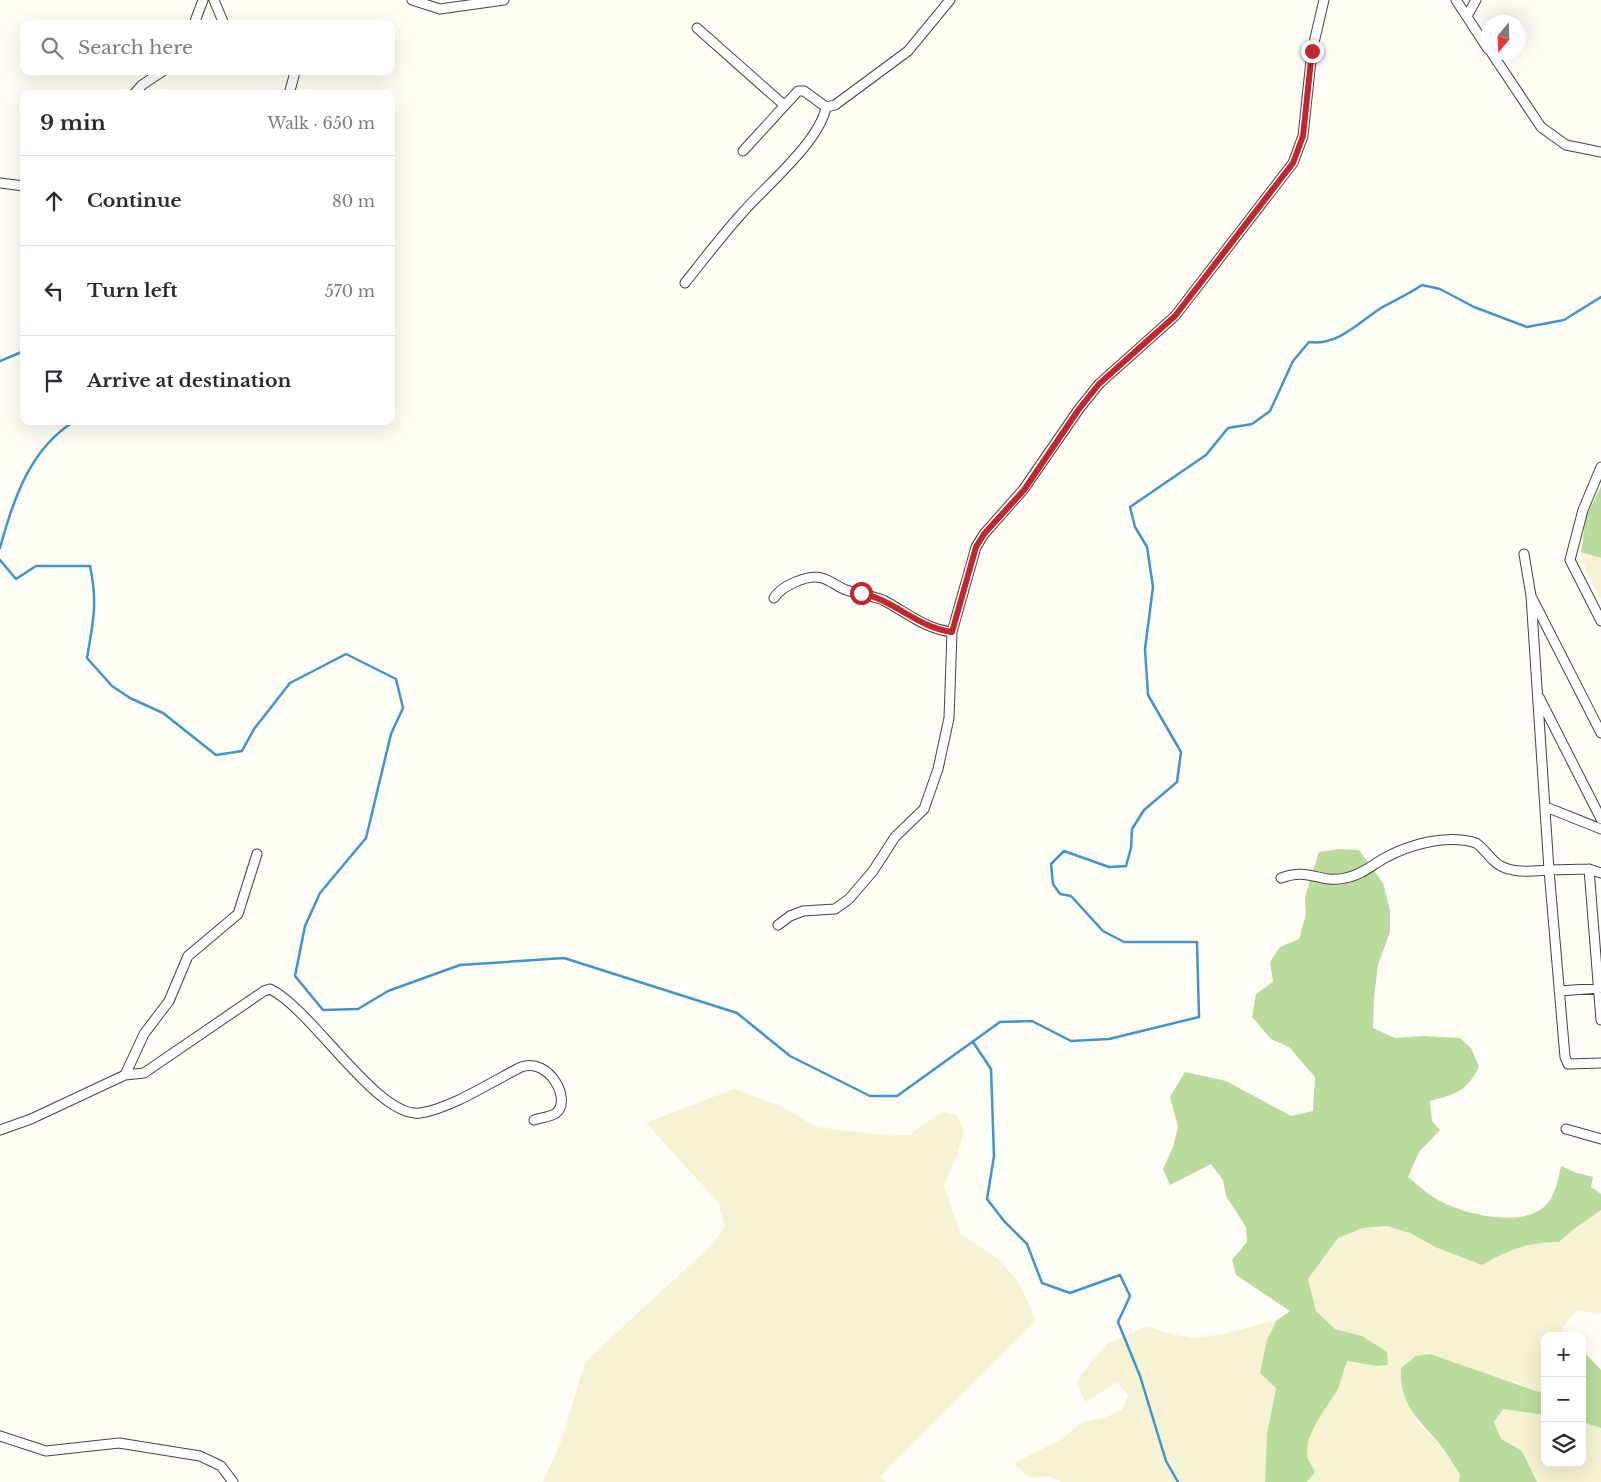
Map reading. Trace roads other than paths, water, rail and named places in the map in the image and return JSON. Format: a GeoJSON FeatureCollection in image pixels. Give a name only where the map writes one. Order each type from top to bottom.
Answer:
{"type":"FeatureCollection","features":[{"type":"Feature","properties":{"kind":"street"},"geometry":{"type":"LineString","coordinates":[[196,20],[203,0]]}},
{"type":"Feature","properties":{"kind":"street"},"geometry":{"type":"LineString","coordinates":[[214,0],[222,20]]}},
{"type":"Feature","properties":{"kind":"street"},"geometry":{"type":"LineString","coordinates":[[412,0],[440,9],[504,0]]}},
{"type":"Feature","properties":{"kind":"street"},"geometry":{"type":"LineString","coordinates":[[743,151],[798,91],[803,90],[826,107],[833,107],[908,51],[950,0]]}},
{"type":"Feature","properties":{"kind":"street"},"geometry":{"type":"LineString","coordinates":[[778,925],[790,916],[803,911],[835,909],[849,899],[873,871],[895,837],[924,809],[938,769],[949,718],[952,632],[976,547],[984,534],[1024,490],[1079,409],[1099,384],[1175,316],[1293,163],[1303,136],[1312,51],[1324,0]]}},
{"type":"Feature","properties":{"kind":"street"},"geometry":{"type":"LineString","coordinates":[[1456,0],[1481,38]]}},
{"type":"Feature","properties":{"kind":"street"},"geometry":{"type":"LineString","coordinates":[[1467,16],[1476,0]]}},
{"type":"Feature","properties":{"kind":"street"},"geometry":{"type":"LineString","coordinates":[[697,28],[784,105]]}},
{"type":"Feature","properties":{"kind":"street"},"geometry":{"type":"LineString","coordinates":[[1496,60],[1541,126],[1566,145],[1601,152]]}},
{"type":"Feature","properties":{"kind":"street"},"geometry":{"type":"LineString","coordinates":[[138,90],[157,75]]}},
{"type":"Feature","properties":{"kind":"street"},"geometry":{"type":"LineString","coordinates":[[289,90],[294,75]]}},
{"type":"Feature","properties":{"kind":"street"},"geometry":{"type":"LineString","coordinates":[[684,283],[743,212],[793,159],[820,124],[826,107]]}},
{"type":"Feature","properties":{"kind":"street"},"geometry":{"type":"LineString","coordinates":[[0,183],[20,186]]}},
{"type":"Feature","properties":{"kind":"street"},"geometry":{"type":"LineString","coordinates":[[1601,467],[1583,510],[1570,560],[1601,621]]}},
{"type":"Feature","properties":{"kind":"street"},"geometry":{"type":"LineString","coordinates":[[1524,554],[1531,596],[1549,870],[1565,1057],[1568,1064],[1601,1062]]}},
{"type":"Feature","properties":{"kind":"street"},"geometry":{"type":"LineString","coordinates":[[774,598],[778,591],[787,585],[819,577],[846,590],[869,595],[884,601],[931,627],[952,632]]}},
{"type":"Feature","properties":{"kind":"street"},"geometry":{"type":"LineString","coordinates":[[1531,596],[1601,734]]}},
{"type":"Feature","properties":{"kind":"street"},"geometry":{"type":"LineString","coordinates":[[1536,692],[1601,819]]}},
{"type":"Feature","properties":{"kind":"street"},"geometry":{"type":"LineString","coordinates":[[1546,807],[1601,829]]}},
{"type":"Feature","properties":{"kind":"street"},"geometry":{"type":"LineString","coordinates":[[1281,878],[1301,872],[1329,880],[1345,878],[1356,875],[1391,854],[1419,843],[1438,841],[1476,843],[1493,861],[1507,869],[1518,871],[1589,869],[1601,873]]}},
{"type":"Feature","properties":{"kind":"street"},"geometry":{"type":"LineString","coordinates":[[125,1075],[147,1028],[168,1001],[188,956],[238,914],[257,854]]}},
{"type":"Feature","properties":{"kind":"street"},"geometry":{"type":"LineString","coordinates":[[1589,869],[1600,988],[1601,1020]]}},
{"type":"Feature","properties":{"kind":"street"},"geometry":{"type":"LineString","coordinates":[[1559,991],[1600,988]]}},
{"type":"Feature","properties":{"kind":"street"},"geometry":{"type":"LineString","coordinates":[[0,1130],[31,1119],[125,1075],[144,1073],[264,991],[270,989],[311,1022],[349,1068],[369,1086],[400,1108],[413,1114],[439,1108],[521,1067],[534,1064],[540,1066],[547,1070],[558,1084],[561,1101],[559,1110],[555,1114],[534,1120]]}},
{"type":"Feature","properties":{"kind":"street"},"geometry":{"type":"LineString","coordinates":[[1566,1129],[1601,1139]]}},
{"type":"Feature","properties":{"kind":"street"},"geometry":{"type":"LineString","coordinates":[[0,1436],[46,1451],[119,1443],[200,1456],[221,1466],[233,1482]]}},
{"type":"Feature","properties":{"kind":"waterway"},"geometry":{"type":"LineString","coordinates":[[0,560],[16,579],[36,566],[90,566],[94,602],[93,623],[87,658],[112,686],[130,698],[163,713],[216,755],[242,751],[254,729],[290,683],[346,654],[396,679],[403,708],[391,734],[366,838],[320,893],[305,926],[295,976],[323,1010],[358,1009],[388,991],[460,965],[564,958],[737,1013],[790,1056],[870,1096],[897,1096],[1000,1022],[1032,1021],[1071,1041],[1109,1039],[1199,1017],[1197,942],[1124,942],[1103,931],[1071,896],[1060,894],[1053,884],[1051,864],[1064,851],[1109,867],[1126,866],[1131,848],[1132,829],[1144,810],[1177,782],[1181,752],[1148,695],[1145,649],[1153,587],[1147,547],[1135,527],[1130,507],[1206,455],[1228,428],[1252,424],[1270,411],[1293,361],[1309,342],[1320,342],[1339,337],[1381,308],[1422,285],[1440,289],[1474,307],[1527,327],[1564,320],[1601,297]]}},
{"type":"Feature","properties":{"kind":"waterway"},"geometry":{"type":"LineString","coordinates":[[0,361],[20,353]]}},
{"type":"Feature","properties":{"kind":"waterway"},"geometry":{"type":"LineString","coordinates":[[0,548],[18,494],[35,460],[46,445],[69,425]]}},
{"type":"Feature","properties":{"kind":"waterway"},"geometry":{"type":"LineString","coordinates":[[973,1042],[991,1069],[994,1156],[987,1199],[1004,1221],[1027,1244],[1042,1283],[1070,1293],[1120,1275],[1130,1296],[1118,1322],[1140,1376],[1166,1461],[1178,1482]]}}]}
